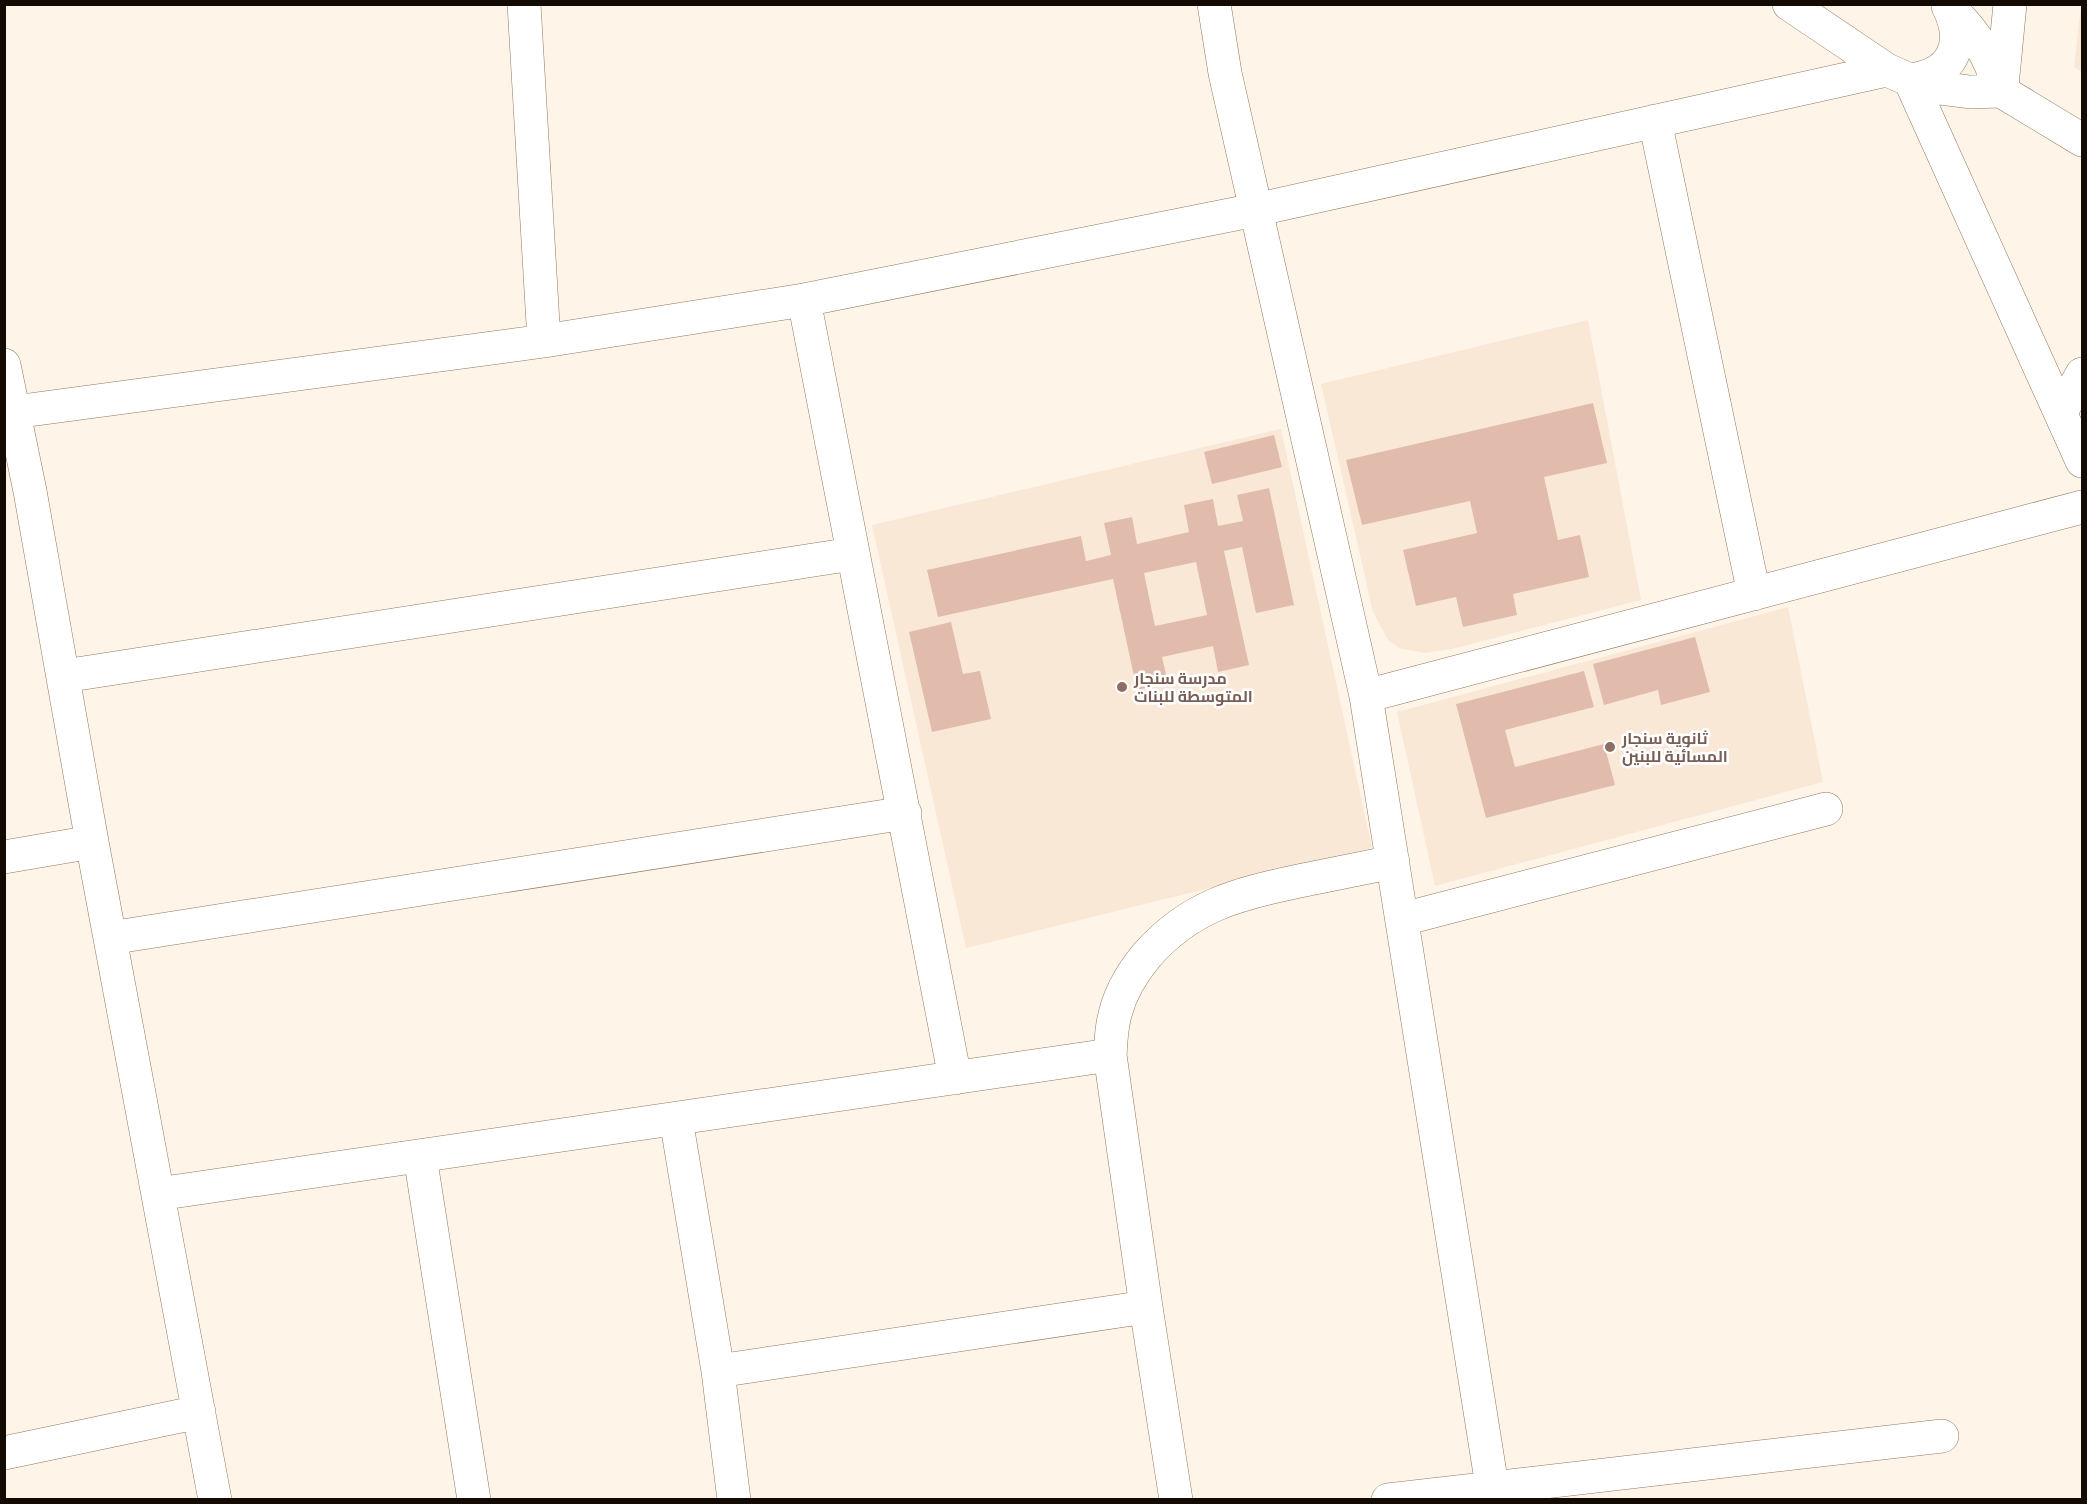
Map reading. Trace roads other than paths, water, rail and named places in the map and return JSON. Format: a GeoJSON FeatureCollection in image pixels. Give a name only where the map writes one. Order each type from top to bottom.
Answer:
{"type":"FeatureCollection","features":[{"type":"Feature","properties":{"kind":"street"},"geometry":{"type":"LineString","coordinates":[[524,4],[544,341]]}},
{"type":"Feature","properties":{"kind":"street"},"geometry":{"type":"LineString","coordinates":[[1214,4],[1224,73],[1366,696],[1492,1486]]}},
{"type":"Feature","properties":{"kind":"street"},"geometry":{"type":"LineString","coordinates":[[1789,4],[1898,75],[1940,88],[1970,92],[2001,91],[2082,140]]}},
{"type":"Feature","properties":{"kind":"street"},"geometry":{"type":"LineString","coordinates":[[2001,91],[2010,4]]}},
{"type":"Feature","properties":{"kind":"street"},"geometry":{"type":"LineString","coordinates":[[14,412],[544,341],[804,300],[1255,210],[1655,121],[1898,75],[1935,74],[1953,56],[1957,43],[1958,30],[1947,5]]}},
{"type":"Feature","properties":{"kind":"street"},"geometry":{"type":"LineString","coordinates":[[1947,5],[1972,30],[1989,59],[2001,91]]}},
{"type":"Feature","properties":{"kind":"street"},"geometry":{"type":"LineString","coordinates":[[1898,75],[2061,412],[2082,461]]}},
{"type":"Feature","properties":{"kind":"street"},"geometry":{"type":"LineString","coordinates":[[1655,121],[1754,594]]}},
{"type":"Feature","properties":{"kind":"street"},"geometry":{"type":"LineString","coordinates":[[804,300],[955,1078]]}},
{"type":"Feature","properties":{"kind":"street"},"geometry":{"type":"LineString","coordinates":[[4,365],[64,676],[92,842],[215,1500]]}},
{"type":"Feature","properties":{"kind":"street"},"geometry":{"type":"LineString","coordinates":[[2061,412],[2082,374]]}},
{"type":"Feature","properties":{"kind":"street"},"geometry":{"type":"LineString","coordinates":[[1366,696],[2082,507]]}},
{"type":"Feature","properties":{"kind":"street"},"geometry":{"type":"LineString","coordinates":[[64,676],[852,554]]}},
{"type":"Feature","properties":{"kind":"street"},"geometry":{"type":"LineString","coordinates":[[1403,919],[1826,808]]}},
{"type":"Feature","properties":{"kind":"street"},"geometry":{"type":"LineString","coordinates":[[110,938],[904,813]]}},
{"type":"Feature","properties":{"kind":"street"},"geometry":{"type":"LineString","coordinates":[[4,857],[92,842]]}},
{"type":"Feature","properties":{"kind":"street"},"geometry":{"type":"LineString","coordinates":[[1176,1500],[1110,1055],[1113,1023],[1121,997],[1136,968],[1160,940],[1186,919],[1214,904],[1247,892],[1393,862]]}},
{"type":"Feature","properties":{"kind":"street"},"geometry":{"type":"LineString","coordinates":[[158,1194],[1110,1055]]}},
{"type":"Feature","properties":{"kind":"street"},"geometry":{"type":"LineString","coordinates":[[676,1119],[718,1371],[734,1500]]}},
{"type":"Feature","properties":{"kind":"street"},"geometry":{"type":"LineString","coordinates":[[420,1156],[474,1500]]}},
{"type":"Feature","properties":{"kind":"street"},"geometry":{"type":"LineString","coordinates":[[718,1371],[1146,1307]]}},
{"type":"Feature","properties":{"kind":"street"},"geometry":{"type":"LineString","coordinates":[[4,1452],[199,1412]]}},
{"type":"Feature","properties":{"kind":"street"},"geometry":{"type":"LineString","coordinates":[[1388,1500],[1492,1486],[1942,1436]]}},
{"type":"Feature","properties":{"kind":"place","name":"مدرسة سنجار المتوسطة للبنات"},"geometry":{"type":"Point","coordinates":[1122,687]}},
{"type":"Feature","properties":{"kind":"place","name":"ثانوية سنجار المسائية للبنين"},"geometry":{"type":"Point","coordinates":[1610,747]}}]}
